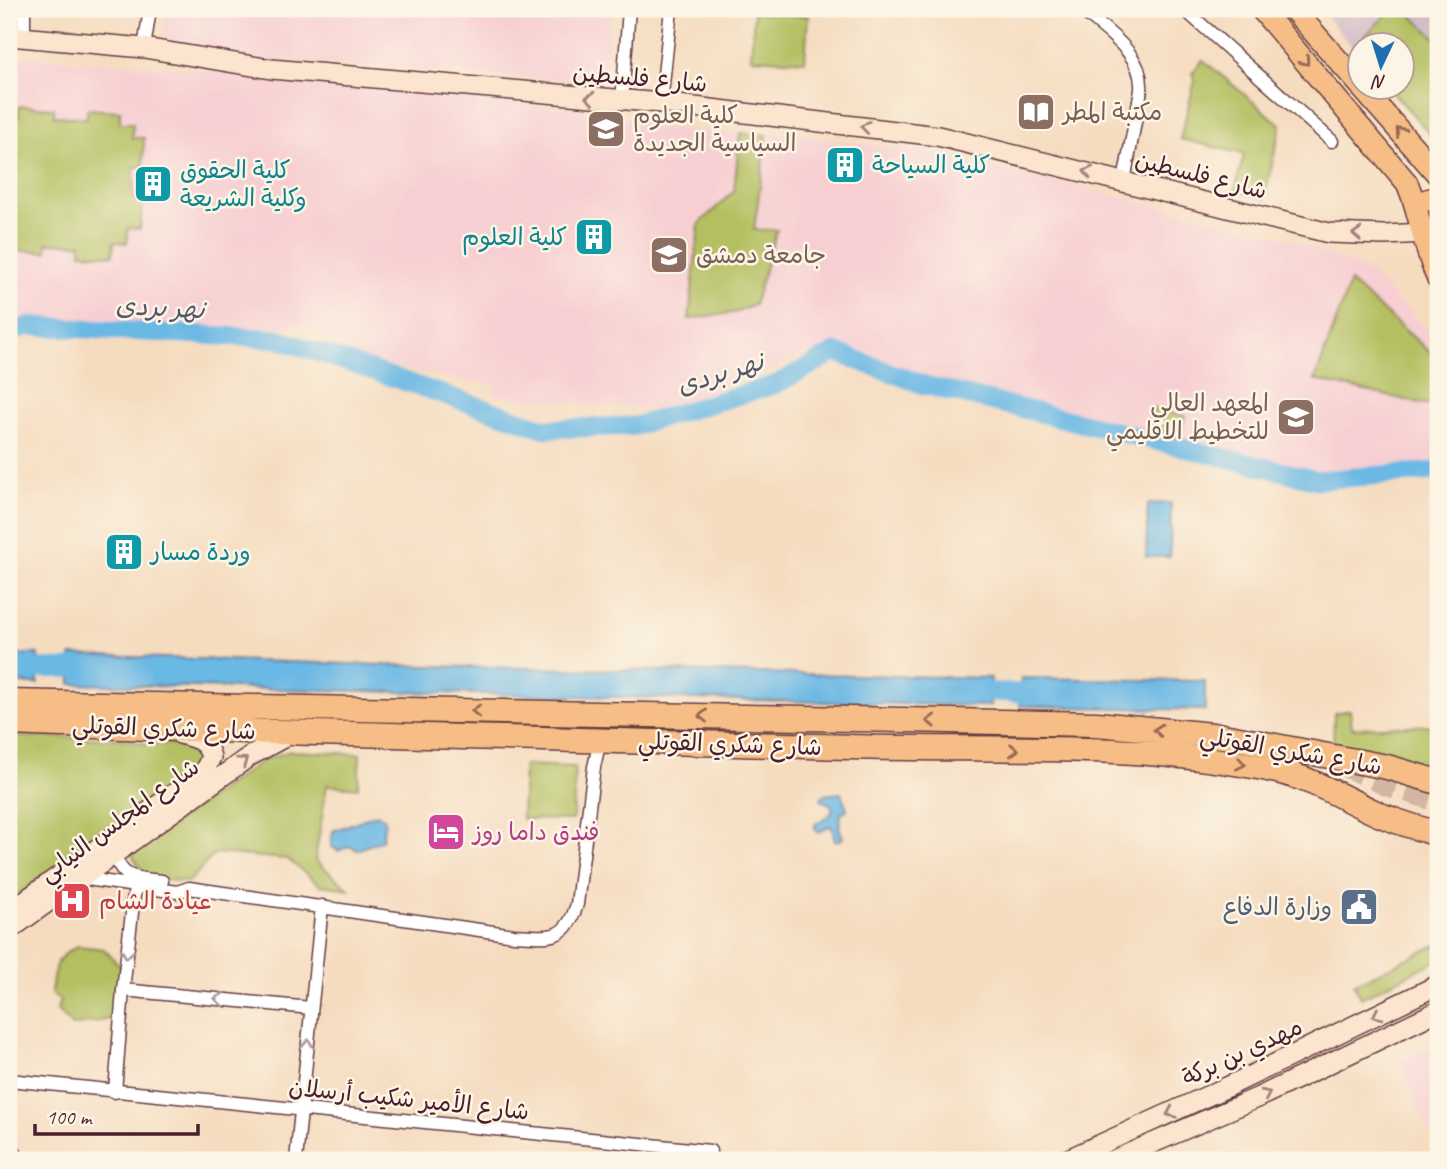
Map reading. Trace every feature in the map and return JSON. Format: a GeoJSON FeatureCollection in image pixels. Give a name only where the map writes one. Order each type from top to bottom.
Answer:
{"type":"FeatureCollection","features":[{"type":"Feature","properties":{"kind":"highway","name":"شارع شكري القوتلي"},"geometry":{"type":"LineString","coordinates":[[9,702],[1097,724],[1223,736],[1387,767],[1438,782]]}},
{"type":"Feature","properties":{"kind":"highway","name":"شارع شكري القوتلي"},"geometry":{"type":"LineString","coordinates":[[9,723],[295,732],[599,746],[1109,752],[1226,761],[1321,784],[1379,814],[1438,834]]}},
{"type":"Feature","properties":{"kind":"main road"},"geometry":{"type":"LineString","coordinates":[[1261,9],[1407,183],[1432,232],[1434,269]]}},
{"type":"Feature","properties":{"kind":"main road"},"geometry":{"type":"LineString","coordinates":[[1293,9],[1346,69]]}},
{"type":"Feature","properties":{"kind":"main road","name":"شارع فلسطين"},"geometry":{"type":"LineString","coordinates":[[16,37],[144,48],[271,69],[661,103],[938,136],[1329,233],[1384,235],[1432,232]]}},
{"type":"Feature","properties":{"kind":"main road"},"geometry":{"type":"LineString","coordinates":[[1375,102],[1438,175]]}},
{"type":"Feature","properties":{"kind":"main road"},"geometry":{"type":"LineString","coordinates":[[1416,203],[1438,197]]}},
{"type":"Feature","properties":{"kind":"main road","name":"شارع المجلس النيابي"},"geometry":{"type":"LineString","coordinates":[[9,912],[204,772],[211,757],[204,742],[162,729]]}},
{"type":"Feature","properties":{"kind":"main road","name":"شارع المجلس النيابي"},"geometry":{"type":"LineString","coordinates":[[9,930],[250,755],[295,732]]}},
{"type":"Feature","properties":{"kind":"main road","name":"مهدي بن بركة"},"geometry":{"type":"LineString","coordinates":[[1066,1160],[1227,1087],[1438,985]]}},
{"type":"Feature","properties":{"kind":"main road"},"geometry":{"type":"LineString","coordinates":[[1114,1160],[1142,1155],[1438,1011]]}},
{"type":"Feature","properties":{"kind":"main road"},"geometry":{"type":"LineString","coordinates":[[9,1150],[15,1160]]}},
{"type":"Feature","properties":{"kind":"street"},"geometry":{"type":"LineString","coordinates":[[16,37],[24,9]]}},
{"type":"Feature","properties":{"kind":"street"},"geometry":{"type":"LineString","coordinates":[[144,48],[150,9]]}},
{"type":"Feature","properties":{"kind":"street"},"geometry":{"type":"LineString","coordinates":[[622,101],[629,9]]}},
{"type":"Feature","properties":{"kind":"street"},"geometry":{"type":"LineString","coordinates":[[661,103],[671,9]]}},
{"type":"Feature","properties":{"kind":"street"},"geometry":{"type":"LineString","coordinates":[[1081,9],[1132,55],[1141,75],[1141,90],[1124,181]]}},
{"type":"Feature","properties":{"kind":"street"},"geometry":{"type":"LineString","coordinates":[[1184,9],[1332,141]]}},
{"type":"Feature","properties":{"kind":"street"},"geometry":{"type":"LineString","coordinates":[[80,878],[136,882],[177,892],[189,888],[514,935],[540,937],[558,934],[571,924],[577,904],[599,746]]}},
{"type":"Feature","properties":{"kind":"street"},"geometry":{"type":"LineString","coordinates":[[115,853],[120,869],[136,882]]}},
{"type":"Feature","properties":{"kind":"street"},"geometry":{"type":"LineString","coordinates":[[116,1092],[123,989],[136,882]]}},
{"type":"Feature","properties":{"kind":"street"},"geometry":{"type":"LineString","coordinates":[[296,1160],[322,906]]}},
{"type":"Feature","properties":{"kind":"street"},"geometry":{"type":"LineString","coordinates":[[123,989],[311,1008]]}},
{"type":"Feature","properties":{"kind":"street","name":"شارع الأمير شكيب أرسلان"},"geometry":{"type":"LineString","coordinates":[[12,1082],[302,1109],[710,1155]]}},
{"type":"Feature","properties":{"kind":"shaded area"},"geometry":{"type":"Polygon","coordinates":[[[167,9],[611,9],[606,61],[600,73],[584,80],[562,80],[261,60],[165,40],[162,32],[167,9]]]}},
{"type":"Feature","properties":{"kind":"shaded area"},"geometry":{"type":"Polygon","coordinates":[[[1320,9],[1438,9],[1438,146],[1400,102],[1416,102],[1416,32],[1346,32],[1346,40],[1320,9]]]}},
{"type":"Feature","properties":{"kind":"shaded area","name":"جامعة دمشق"},"geometry":{"type":"Polygon","coordinates":[[[9,56],[158,66],[607,112],[657,127],[725,133],[786,134],[939,153],[1291,239],[1368,271],[1438,339],[1438,467],[1321,477],[823,348],[665,410],[493,396],[494,385],[395,368],[368,360],[305,325],[237,332],[9,324],[9,56]]]}},
{"type":"Feature","properties":{"kind":"shaded area"},"geometry":{"type":"Polygon","coordinates":[[[1438,1043],[1438,1154],[1398,1061],[1438,1043]]]}},
{"type":"Feature","properties":{"kind":"green space"},"geometry":{"type":"Polygon","coordinates":[[[754,12],[808,16],[805,61],[751,58],[754,12]]]}},
{"type":"Feature","properties":{"kind":"green space"},"geometry":{"type":"Polygon","coordinates":[[[1389,12],[1411,15],[1438,40],[1436,140],[1402,102],[1416,102],[1416,32],[1369,32],[1389,12]]]}},
{"type":"Feature","properties":{"kind":"green space"},"geometry":{"type":"Polygon","coordinates":[[[1203,60],[1281,125],[1264,198],[1235,191],[1244,154],[1180,139],[1195,81],[1192,73],[1203,60]]]}},
{"type":"Feature","properties":{"kind":"green space"},"geometry":{"type":"Polygon","coordinates":[[[19,106],[54,108],[54,116],[87,118],[87,109],[120,111],[120,123],[133,123],[132,138],[144,138],[143,166],[134,167],[133,199],[142,200],[140,229],[128,228],[127,243],[114,242],[113,255],[81,253],[81,244],[47,243],[47,252],[14,250],[14,238],[9,238],[9,118],[18,118],[19,106]]]}},
{"type":"Feature","properties":{"kind":"green space"},"geometry":{"type":"Polygon","coordinates":[[[740,133],[767,135],[754,230],[777,230],[754,305],[737,312],[689,319],[699,224],[734,191],[740,133]]]}},
{"type":"Feature","properties":{"kind":"green space"},"geometry":{"type":"Polygon","coordinates":[[[1350,282],[1438,359],[1438,407],[1315,380],[1350,282]]]}},
{"type":"Feature","properties":{"kind":"green space"},"geometry":{"type":"Polygon","coordinates":[[[1151,409],[1185,416],[1181,435],[1147,428],[1151,409]]]}},
{"type":"Feature","properties":{"kind":"green space"},"geometry":{"type":"Polygon","coordinates":[[[1350,710],[1352,728],[1438,725],[1438,777],[1333,746],[1334,713],[1350,710]]]}},
{"type":"Feature","properties":{"kind":"green space"},"geometry":{"type":"Polygon","coordinates":[[[9,736],[188,744],[201,752],[200,762],[9,901],[9,736]]]}},
{"type":"Feature","properties":{"kind":"green space"},"geometry":{"type":"Polygon","coordinates":[[[290,751],[360,754],[358,788],[327,785],[315,860],[349,889],[320,885],[287,859],[215,853],[189,882],[148,878],[131,854],[265,759],[290,751]]]}},
{"type":"Feature","properties":{"kind":"green space"},"geometry":{"type":"Polygon","coordinates":[[[524,765],[575,767],[573,820],[522,819],[524,765]]]}},
{"type":"Feature","properties":{"kind":"green space"},"geometry":{"type":"Polygon","coordinates":[[[1438,944],[1438,960],[1361,998],[1354,984],[1438,944]]]}},
{"type":"Feature","properties":{"kind":"green space"},"geometry":{"type":"Polygon","coordinates":[[[78,946],[104,949],[122,968],[117,1018],[72,1026],[57,1010],[60,1000],[51,993],[55,970],[60,959],[78,946]]]}},
{"type":"Feature","properties":{"kind":"water"},"geometry":{"type":"Polygon","coordinates":[[[1171,503],[1170,557],[1146,557],[1148,504],[1171,503]]]}},
{"type":"Feature","properties":{"kind":"water"},"geometry":{"type":"Polygon","coordinates":[[[9,654],[38,654],[38,684],[9,683],[9,654]]]}},
{"type":"Feature","properties":{"kind":"water"},"geometry":{"type":"Polygon","coordinates":[[[71,655],[380,665],[991,678],[990,706],[71,684],[71,655]]]}},
{"type":"Feature","properties":{"kind":"water"},"geometry":{"type":"Polygon","coordinates":[[[1021,678],[1205,681],[1205,710],[1020,706],[1021,678]]]}},
{"type":"Feature","properties":{"kind":"water"},"geometry":{"type":"Polygon","coordinates":[[[841,793],[847,809],[841,814],[839,827],[843,838],[835,841],[832,827],[819,832],[815,824],[830,815],[833,809],[830,804],[821,800],[823,795],[841,793]]]}},
{"type":"Feature","properties":{"kind":"water"},"geometry":{"type":"Polygon","coordinates":[[[377,814],[385,819],[382,840],[357,850],[349,846],[338,851],[331,846],[333,831],[377,814]]]}},
{"type":"Feature","properties":{"kind":"waterway","name":"نهر بردى"},"geometry":{"type":"LineString","coordinates":[[9,332],[29,326],[278,339],[546,429],[635,426],[777,384],[835,352],[924,385],[1317,480],[1438,471]]}},
{"type":"Feature","properties":{"kind":"waterway","name":"نهر بردى"},"geometry":{"type":"LineString","coordinates":[[9,669],[94,668]]}},
{"type":"Feature","properties":{"kind":"waterway","name":"نهر بردى"},"geometry":{"type":"LineString","coordinates":[[964,691],[1046,694]]}},
{"type":"Feature","properties":{"kind":"tunnel"},"geometry":{"type":"LineString","coordinates":[[1341,763],[1387,784],[1438,800]]}},
{"type":"Feature","properties":{"kind":"place","name":"مكتبة المطر"},"geometry":{"type":"Point","coordinates":[1036,112]}},
{"type":"Feature","properties":{"kind":"place","name":"كلية العلوم السياسية الجديدة"},"geometry":{"type":"Point","coordinates":[606,129]}},
{"type":"Feature","properties":{"kind":"place","name":"كلية السياحة"},"geometry":{"type":"Point","coordinates":[845,165]}},
{"type":"Feature","properties":{"kind":"place","name":"كلية الحقوق وكلية الشريعة"},"geometry":{"type":"Point","coordinates":[153,184]}},
{"type":"Feature","properties":{"kind":"place","name":"كلية العلوم"},"geometry":{"type":"Point","coordinates":[594,237]}},
{"type":"Feature","properties":{"kind":"place","name":"جامعة دمشق"},"geometry":{"type":"Point","coordinates":[669,255]}},
{"type":"Feature","properties":{"kind":"place","name":"المعهد العالي للتخطيط الاقليمي"},"geometry":{"type":"Point","coordinates":[1296,417]}},
{"type":"Feature","properties":{"kind":"place","name":"وردة مسار"},"geometry":{"type":"Point","coordinates":[124,552]}},
{"type":"Feature","properties":{"kind":"place","name":"فندق داما روز"},"geometry":{"type":"Point","coordinates":[446,832]}},
{"type":"Feature","properties":{"kind":"place","name":"عيادة الشام"},"geometry":{"type":"Point","coordinates":[72,901]}},
{"type":"Feature","properties":{"kind":"place","name":"وزارة الدفاع"},"geometry":{"type":"Point","coordinates":[1359,907]}}]}
